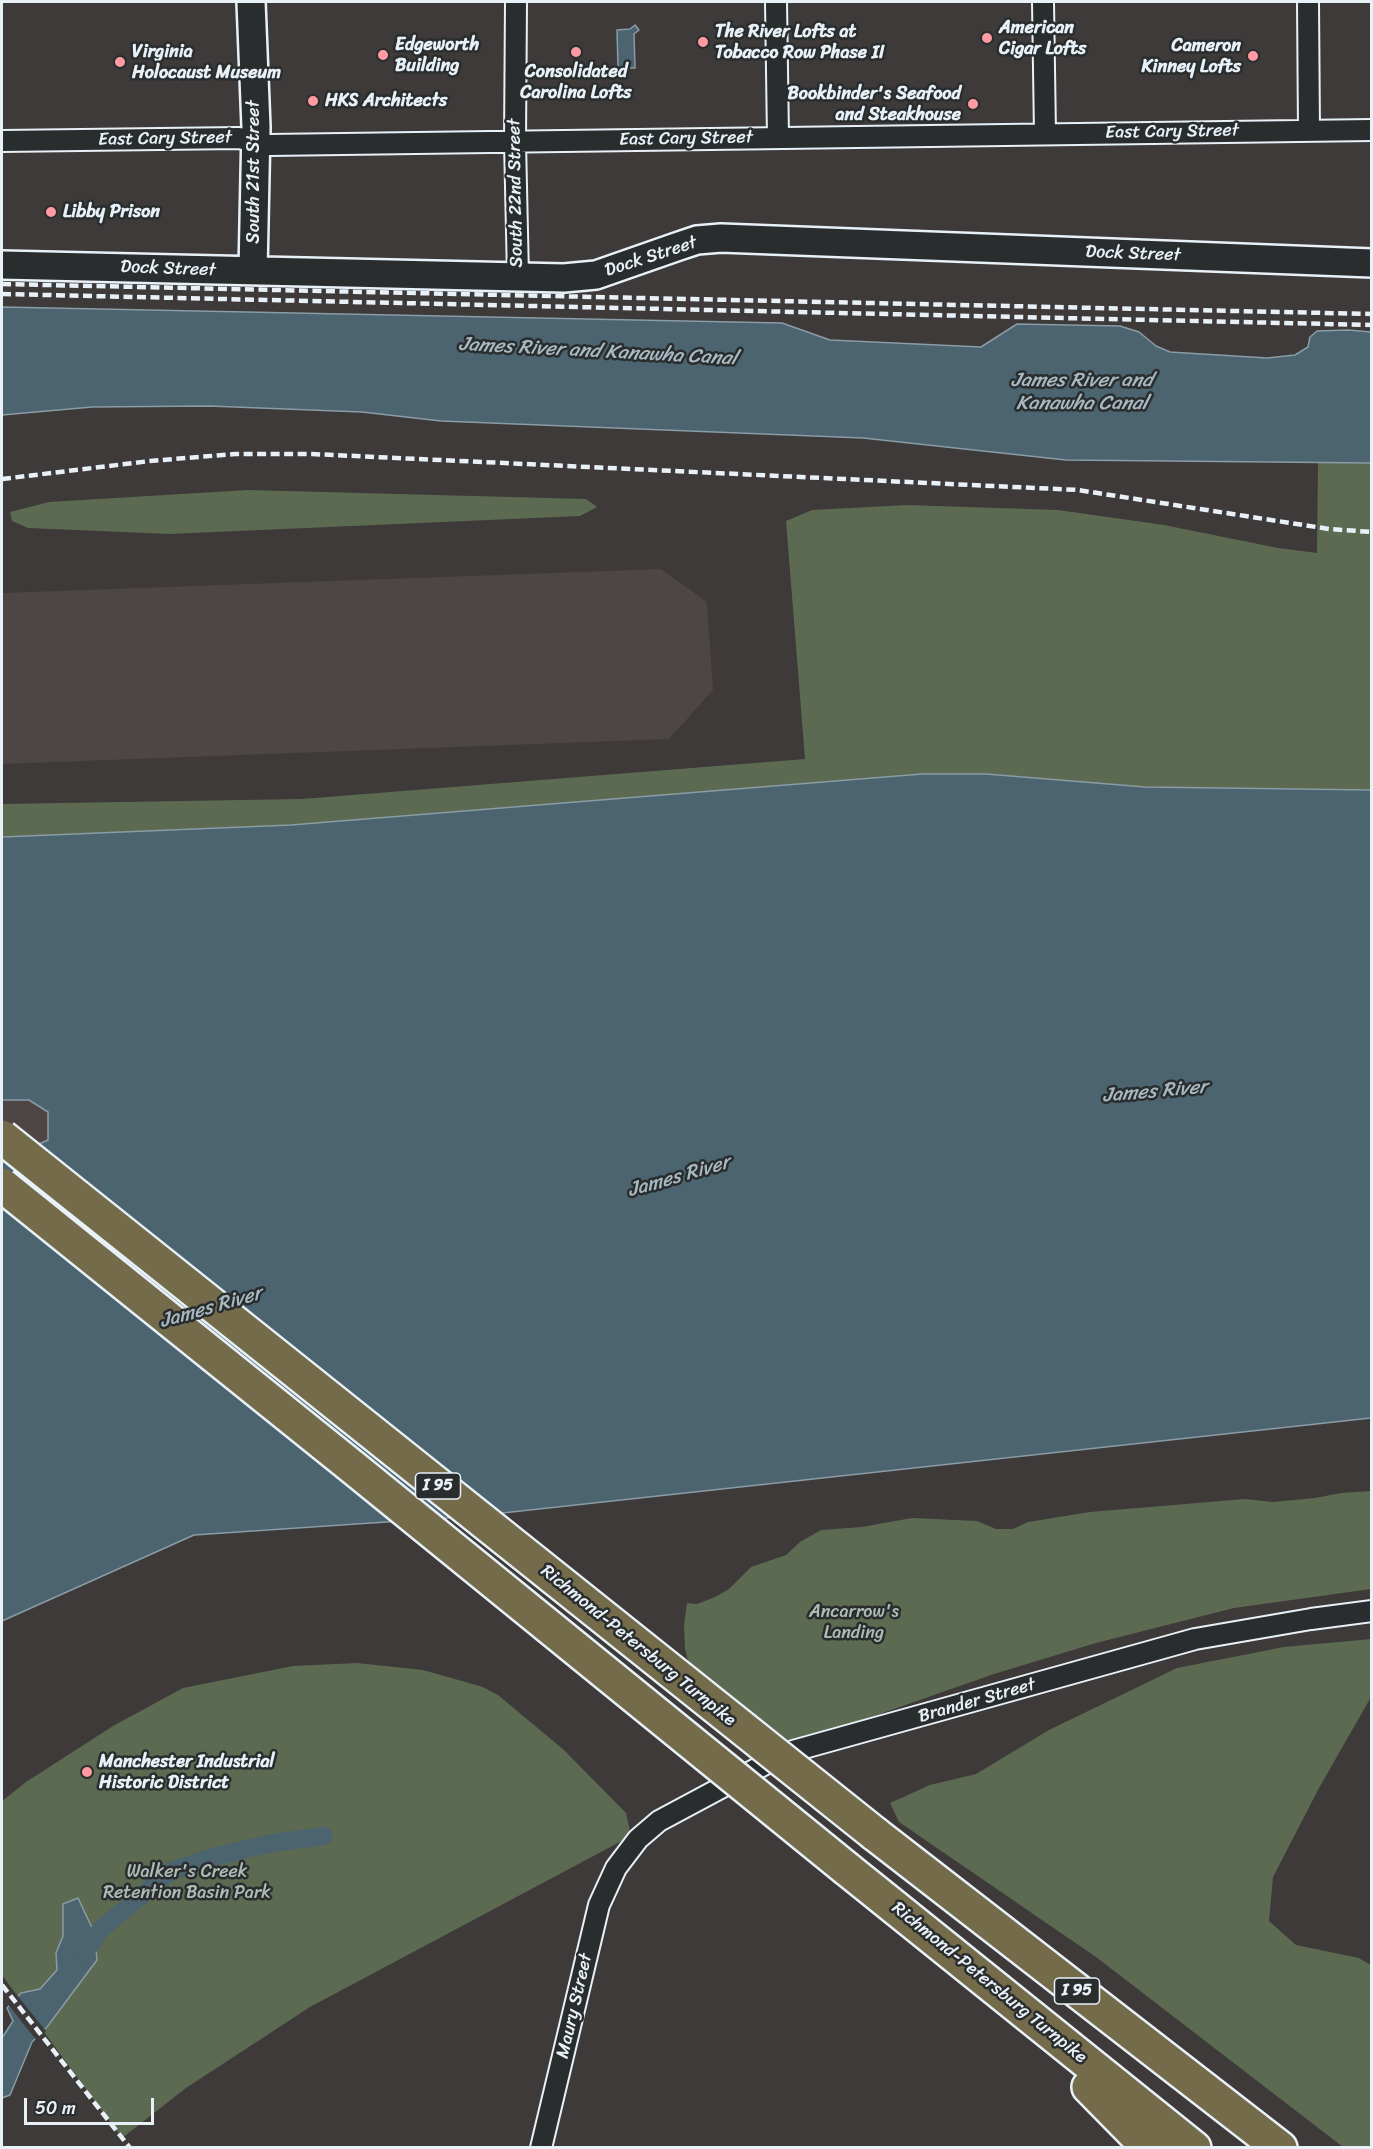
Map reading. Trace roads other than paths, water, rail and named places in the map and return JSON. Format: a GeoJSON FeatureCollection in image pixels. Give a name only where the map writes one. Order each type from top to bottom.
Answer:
{"type":"FeatureCollection","features":[{"type":"Feature","properties":{"kind":"highway","name":"Richmond-Petersburg Turnpike"},"geometry":{"type":"LineString","coordinates":[[2,1137],[875,1834],[1281,2148]]}},
{"type":"Feature","properties":{"kind":"highway","name":"Richmond-Petersburg Turnpike"},"geometry":{"type":"LineString","coordinates":[[2,1185],[1194,2148]]}},
{"type":"Feature","properties":{"kind":"highway"},"geometry":{"type":"LineString","coordinates":[[918,1926],[1105,2102],[1149,2148]]}},
{"type":"Feature","properties":{"kind":"main road","name":"South 21st Street"},"geometry":{"type":"LineString","coordinates":[[250,2],[255,142],[253,271]]}},
{"type":"Feature","properties":{"kind":"main road","name":"Dock Street"},"geometry":{"type":"LineString","coordinates":[[2,264],[564,278],[596,275],[697,240],[721,238],[1371,263]]}},
{"type":"Feature","properties":{"kind":"street","name":"South 22nd Street"},"geometry":{"type":"LineString","coordinates":[[516,2],[515,142],[518,277]]}},
{"type":"Feature","properties":{"kind":"street"},"geometry":{"type":"LineString","coordinates":[[777,2],[778,138]]}},
{"type":"Feature","properties":{"kind":"street"},"geometry":{"type":"LineString","coordinates":[[1043,2],[1045,134]]}},
{"type":"Feature","properties":{"kind":"street"},"geometry":{"type":"LineString","coordinates":[[1308,2],[1309,131]]}},
{"type":"Feature","properties":{"kind":"street","name":"East Cary Street"},"geometry":{"type":"LineString","coordinates":[[2,141],[239,138],[269,145],[1371,130]]}},
{"type":"Feature","properties":{"kind":"street","name":"Brander Street"},"geometry":{"type":"LineString","coordinates":[[616,1868],[638,1839],[659,1821],[786,1753],[1195,1639],[1371,1611]]}},
{"type":"Feature","properties":{"kind":"street","name":"Maury Street"},"geometry":{"type":"LineString","coordinates":[[541,2148],[599,1905],[616,1868]]}},
{"type":"Feature","properties":{"kind":"water"},"geometry":{"type":"Polygon","coordinates":[[[635,25],[639,30],[634,34],[635,68],[618,68],[617,30],[630,29],[635,25]]]}},
{"type":"Feature","properties":{"kind":"water","name":"James River and Kanawha Canal"},"geometry":{"type":"Polygon","coordinates":[[[2,307],[782,323],[830,340],[981,347],[1017,324],[1120,326],[1139,332],[1156,346],[1170,352],[1267,358],[1295,355],[1308,347],[1310,337],[1317,331],[1371,332],[1371,463],[1066,460],[863,438],[441,421],[362,412],[209,406],[92,407],[2,415],[2,307]]]}},
{"type":"Feature","properties":{"kind":"water","name":"James River"},"geometry":{"type":"Polygon","coordinates":[[[922,774],[986,774],[1145,787],[1371,790],[1371,1418],[475,1516],[194,1535],[2,1621],[2,1160],[48,1140],[48,1112],[29,1100],[2,1100],[2,837],[291,825],[922,774]]]}},
{"type":"Feature","properties":{"kind":"water"},"geometry":{"type":"Polygon","coordinates":[[[78,1898],[94,1932],[97,1960],[47,2027],[32,2042],[10,2095],[2,2098],[2,2038],[13,2021],[7,2008],[21,1993],[40,1989],[57,1970],[56,1953],[63,1936],[63,1904],[78,1898]]]}},
{"type":"Feature","properties":{"kind":"waterway"},"geometry":{"type":"LineString","coordinates":[[82,1957],[101,1929],[171,1871],[213,1857],[272,1843],[324,1836]]}},
{"type":"Feature","properties":{"kind":"railway"},"geometry":{"type":"LineString","coordinates":[[2,284],[1372,314]]}},
{"type":"Feature","properties":{"kind":"railway"},"geometry":{"type":"LineString","coordinates":[[2,294],[1372,325]]}},
{"type":"Feature","properties":{"kind":"railway"},"geometry":{"type":"LineString","coordinates":[[2,479],[150,461],[235,454],[312,454],[1078,490],[1329,529],[1372,532]]}},
{"type":"Feature","properties":{"kind":"railway"},"geometry":{"type":"LineString","coordinates":[[2,1985],[130,2148]]}},
{"type":"Feature","properties":{"kind":"place","name":"American Cigar Lofts"},"geometry":{"type":"Point","coordinates":[987,38]}},
{"type":"Feature","properties":{"kind":"place","name":"The River Lofts at Tobacco Row Phase II"},"geometry":{"type":"Point","coordinates":[703,42]}},
{"type":"Feature","properties":{"kind":"place","name":"Consolidated Carolina Lofts"},"geometry":{"type":"Point","coordinates":[576,52]}},
{"type":"Feature","properties":{"kind":"place","name":"Edgeworth Building"},"geometry":{"type":"Point","coordinates":[383,55]}},
{"type":"Feature","properties":{"kind":"place","name":"Cameron Kinney Lofts"},"geometry":{"type":"Point","coordinates":[1253,56]}},
{"type":"Feature","properties":{"kind":"place","name":"Virginia Holocaust Museum"},"geometry":{"type":"Point","coordinates":[120,62]}},
{"type":"Feature","properties":{"kind":"place","name":"HKS Architects"},"geometry":{"type":"Point","coordinates":[313,101]}},
{"type":"Feature","properties":{"kind":"place","name":"Bookbinder's Seafood and Steakhouse"},"geometry":{"type":"Point","coordinates":[973,104]}},
{"type":"Feature","properties":{"kind":"place","name":"Libby Prison"},"geometry":{"type":"Point","coordinates":[51,212]}},
{"type":"Feature","properties":{"kind":"place","name":"Manchester Industrial Historic District"},"geometry":{"type":"Point","coordinates":[87,1772]}},
{"type":"Feature","properties":{"kind":"park label","name":"Ancarrow's Landing"},"geometry":{"type":"Point","coordinates":[854,1622]}},
{"type":"Feature","properties":{"kind":"park label","name":"Walker's Creek Retention Basin Park"},"geometry":{"type":"Point","coordinates":[187,1882]}}]}
